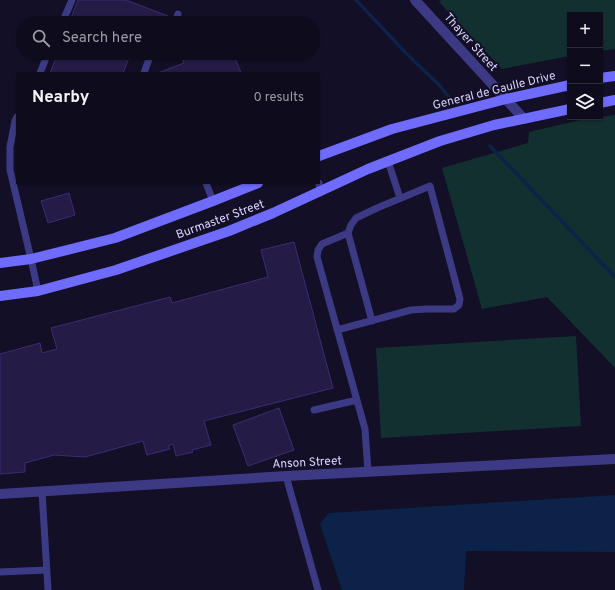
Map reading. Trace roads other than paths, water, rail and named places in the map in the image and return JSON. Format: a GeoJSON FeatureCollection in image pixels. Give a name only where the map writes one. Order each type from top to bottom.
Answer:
{"type":"FeatureCollection","features":[{"type":"Feature","properties":{"kind":"main road"},"geometry":{"type":"LineString","coordinates":[[603,78],[615,76]]}},
{"type":"Feature","properties":{"kind":"main road","name":"General de Gaulle Drive"},"geometry":{"type":"LineString","coordinates":[[320,156],[392,129],[506,99],[567,86]]}},
{"type":"Feature","properties":{"kind":"main road"},"geometry":{"type":"LineString","coordinates":[[603,102],[615,100]]}},
{"type":"Feature","properties":{"kind":"main road"},"geometry":{"type":"LineString","coordinates":[[524,119],[567,110]]}},
{"type":"Feature","properties":{"kind":"main road","name":"Burmaster Street"},"geometry":{"type":"LineString","coordinates":[[0,296],[38,291],[116,270],[229,231],[273,213],[319,187],[440,141],[494,125],[524,119]]}},
{"type":"Feature","properties":{"kind":"main road","name":"Burmaster Street"},"geometry":{"type":"LineString","coordinates":[[0,263],[31,259],[115,238],[213,201],[244,186]]}},
{"type":"Feature","properties":{"kind":"street","name":"Thayer Street"},"geometry":{"type":"LineString","coordinates":[[415,0],[524,119]]}},
{"type":"Feature","properties":{"kind":"street","name":"Anson Street"},"geometry":{"type":"LineString","coordinates":[[0,494],[286,476],[615,459]]}},
{"type":"Feature","properties":{"kind":"lane"},"geometry":{"type":"LineString","coordinates":[[65,16],[72,0]]}},
{"type":"Feature","properties":{"kind":"lane"},"geometry":{"type":"LineString","coordinates":[[40,72],[45,60]]}},
{"type":"Feature","properties":{"kind":"lane"},"geometry":{"type":"LineString","coordinates":[[144,72],[149,60]]}},
{"type":"Feature","properties":{"kind":"lane"},"geometry":{"type":"LineString","coordinates":[[16,119],[10,147],[10,170],[38,291]]}},
{"type":"Feature","properties":{"kind":"lane"},"geometry":{"type":"LineString","coordinates":[[388,161],[400,198]]}},
{"type":"Feature","properties":{"kind":"lane"},"geometry":{"type":"LineString","coordinates":[[206,184],[213,201]]}},
{"type":"Feature","properties":{"kind":"lane"},"geometry":{"type":"LineString","coordinates":[[337,330],[372,321],[411,310],[454,309],[459,305],[460,299],[430,186],[356,218],[351,225],[348,233],[372,321]]}},
{"type":"Feature","properties":{"kind":"lane"},"geometry":{"type":"LineString","coordinates":[[348,233],[322,244],[318,250],[317,257],[365,429],[368,472]]}},
{"type":"Feature","properties":{"kind":"lane"},"geometry":{"type":"LineString","coordinates":[[314,410],[357,400]]}},
{"type":"Feature","properties":{"kind":"lane"},"geometry":{"type":"LineString","coordinates":[[286,476],[318,590]]}},
{"type":"Feature","properties":{"kind":"lane"},"geometry":{"type":"LineString","coordinates":[[42,492],[48,590]]}},
{"type":"Feature","properties":{"kind":"lane"},"geometry":{"type":"LineString","coordinates":[[0,572],[47,570]]}},
{"type":"Feature","properties":{"kind":"water"},"geometry":{"type":"Polygon","coordinates":[[[615,495],[615,552],[466,551],[464,590],[342,590],[320,524],[329,513],[615,495]]]}},
{"type":"Feature","properties":{"kind":"waterway"},"geometry":{"type":"LineString","coordinates":[[356,0],[449,97]]}},
{"type":"Feature","properties":{"kind":"waterway"},"geometry":{"type":"LineString","coordinates":[[490,146],[615,277]]}}]}
